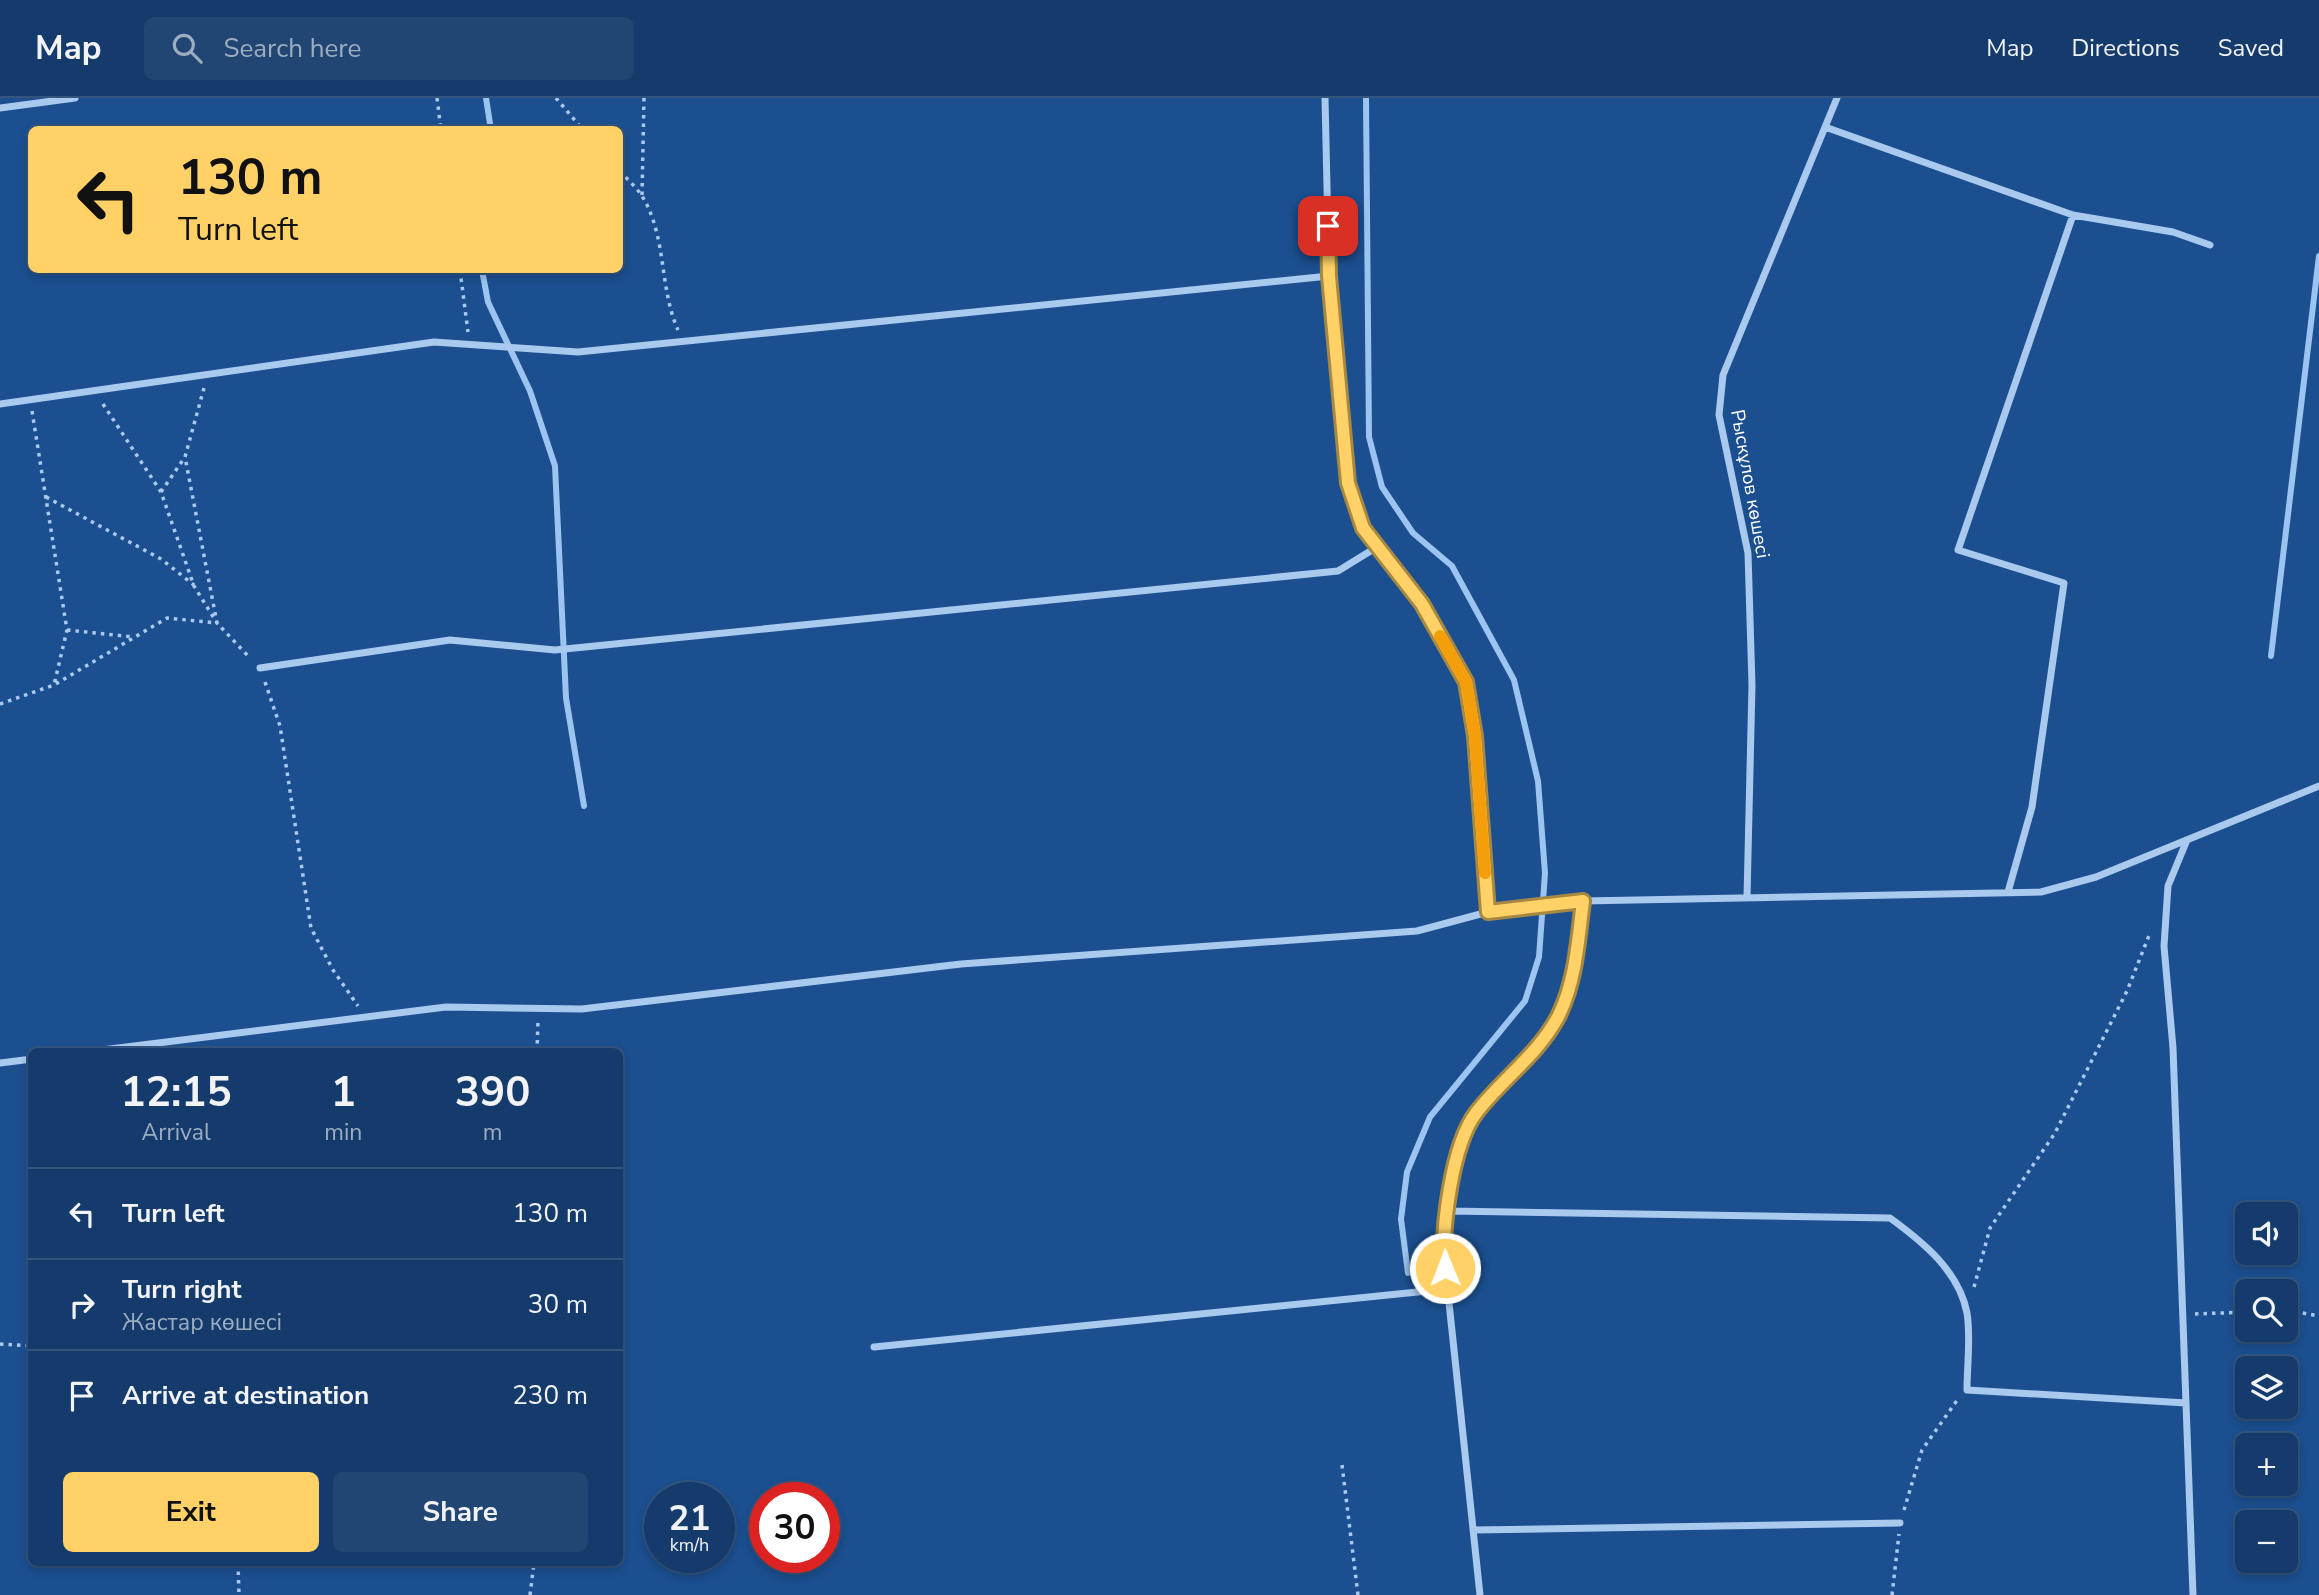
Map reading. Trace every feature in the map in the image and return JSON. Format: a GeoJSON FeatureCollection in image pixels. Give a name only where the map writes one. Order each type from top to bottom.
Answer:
{"type":"FeatureCollection","features":[{"type":"Feature","properties":{"kind":"street"},"geometry":{"type":"LineString","coordinates":[[0,108],[75,98]]}},
{"type":"Feature","properties":{"kind":"street"},"geometry":{"type":"LineString","coordinates":[[1325,98],[1329,276],[1348,483],[1363,528],[1422,604],[1466,682],[1475,736],[1488,912]]}},
{"type":"Feature","properties":{"kind":"street","name":"Рыскұлов көшесі"},"geometry":{"type":"LineString","coordinates":[[1747,898],[1752,685],[1748,553],[1719,415],[1723,375],[1837,98]]}},
{"type":"Feature","properties":{"kind":"street"},"geometry":{"type":"LineString","coordinates":[[1825,127],[2073,215],[2173,232],[2210,245]]}},
{"type":"Feature","properties":{"kind":"street"},"geometry":{"type":"LineString","coordinates":[[2008,892],[2032,807],[2064,583],[1958,550],[2073,215]]}},
{"type":"Feature","properties":{"kind":"street"},"geometry":{"type":"LineString","coordinates":[[0,404],[434,342],[578,352],[1329,276]]}},
{"type":"Feature","properties":{"kind":"street"},"geometry":{"type":"LineString","coordinates":[[260,668],[450,640],[555,650],[1338,571],[1377,547]]}},
{"type":"Feature","properties":{"kind":"street"},"geometry":{"type":"LineString","coordinates":[[118,1048],[446,1007],[582,1009],[961,964],[1417,931],[1488,912],[1583,901],[2040,892],[2096,877],[2319,786]]}},
{"type":"Feature","properties":{"kind":"street"},"geometry":{"type":"LineString","coordinates":[[2187,840],[2168,886],[2164,946],[2173,1048],[2193,1595]]}},
{"type":"Feature","properties":{"kind":"street"},"geometry":{"type":"LineString","coordinates":[[1480,1595],[1443,1246],[1453,1169],[1475,1115],[1532,1054],[1558,1016],[1575,970],[1583,901]]}},
{"type":"Feature","properties":{"kind":"street"},"geometry":{"type":"LineString","coordinates":[[0,1063],[28,1060]]}},
{"type":"Feature","properties":{"kind":"street"},"geometry":{"type":"LineString","coordinates":[[1448,1211],[1890,1218],[1919,1239],[1951,1274],[1967,1313],[1967,1390],[2186,1403]]}},
{"type":"Feature","properties":{"kind":"street"},"geometry":{"type":"LineString","coordinates":[[874,1347],[1447,1289]]}},
{"type":"Feature","properties":{"kind":"street"},"geometry":{"type":"LineString","coordinates":[[1473,1530],[1900,1523]]}},
{"type":"Feature","properties":{"kind":"path"},"geometry":{"type":"LineString","coordinates":[[437,98],[441,126]]}},
{"type":"Feature","properties":{"kind":"path"},"geometry":{"type":"LineString","coordinates":[[556,98],[580,126]]}},
{"type":"Feature","properties":{"kind":"path"},"geometry":{"type":"LineString","coordinates":[[642,197],[643,98]]}},
{"type":"Feature","properties":{"kind":"path"},"geometry":{"type":"LineString","coordinates":[[623,175],[642,197],[660,243],[671,314],[683,341]]}},
{"type":"Feature","properties":{"kind":"path"},"geometry":{"type":"LineString","coordinates":[[460,273],[470,345]]}},
{"type":"Feature","properties":{"kind":"path"},"geometry":{"type":"LineString","coordinates":[[161,492],[185,457],[207,374]]}},
{"type":"Feature","properties":{"kind":"path"},"geometry":{"type":"LineString","coordinates":[[94,390],[161,492],[194,586],[217,623],[260,668],[281,726],[311,928],[333,970],[365,1017]]}},
{"type":"Feature","properties":{"kind":"path"},"geometry":{"type":"LineString","coordinates":[[30,400],[67,630],[54,685]]}},
{"type":"Feature","properties":{"kind":"path"},"geometry":{"type":"LineString","coordinates":[[185,457],[217,623]]}},
{"type":"Feature","properties":{"kind":"path"},"geometry":{"type":"LineString","coordinates":[[46,497],[161,559],[194,586]]}},
{"type":"Feature","properties":{"kind":"path"},"geometry":{"type":"LineString","coordinates":[[0,704],[54,685],[167,618],[217,623]]}},
{"type":"Feature","properties":{"kind":"path"},"geometry":{"type":"LineString","coordinates":[[67,630],[134,637]]}},
{"type":"Feature","properties":{"kind":"path"},"geometry":{"type":"LineString","coordinates":[[1967,1313],[1990,1228],[2055,1133],[2127,991],[2154,921]]}},
{"type":"Feature","properties":{"kind":"path"},"geometry":{"type":"LineString","coordinates":[[537,1048],[538,1008]]}},
{"type":"Feature","properties":{"kind":"path"},"geometry":{"type":"LineString","coordinates":[[2298,1312],[2319,1316]]}},
{"type":"Feature","properties":{"kind":"path"},"geometry":{"type":"LineString","coordinates":[[2183,1315],[2235,1313]]}},
{"type":"Feature","properties":{"kind":"path"},"geometry":{"type":"LineString","coordinates":[[0,1344],[28,1346]]}},
{"type":"Feature","properties":{"kind":"path"},"geometry":{"type":"LineString","coordinates":[[1892,1595],[1900,1523],[1922,1450],[1943,1416],[1967,1390]]}},
{"type":"Feature","properties":{"kind":"path"},"geometry":{"type":"LineString","coordinates":[[1342,1465],[1358,1595]]}},
{"type":"Feature","properties":{"kind":"path"},"geometry":{"type":"LineString","coordinates":[[238,1566],[239,1595]]}},
{"type":"Feature","properties":{"kind":"path"},"geometry":{"type":"LineString","coordinates":[[530,1595],[534,1566]]}},
{"type":"Feature","properties":{"kind":"waterway"},"geometry":{"type":"LineString","coordinates":[[486,98],[490,126]]}},
{"type":"Feature","properties":{"kind":"waterway"},"geometry":{"type":"LineString","coordinates":[[1366,98],[1369,437],[1382,487],[1413,533],[1452,566],[1514,680],[1538,781],[1545,873],[1539,957],[1525,1001],[1430,1117],[1407,1172],[1401,1219],[1408,1273]]}},
{"type":"Feature","properties":{"kind":"waterway"},"geometry":{"type":"LineString","coordinates":[[2271,656],[2319,256]]}},
{"type":"Feature","properties":{"kind":"waterway"},"geometry":{"type":"LineString","coordinates":[[483,273],[488,302],[530,391],[555,466],[566,698],[584,806]]}},
{"type":"Feature","properties":{"kind":"slow traffic"},"geometry":{"type":"LineString","coordinates":[[1440,636],[1466,682],[1475,736],[1485,873]]}},
{"type":"Feature","properties":{"kind":"route"},"geometry":{"type":"LineString","coordinates":[[1328,226],[1329,276],[1348,483],[1363,528],[1422,604],[1466,682],[1475,736],[1488,912],[1583,901],[1575,970],[1558,1016],[1532,1054],[1475,1115],[1453,1169],[1443,1246],[1445,1268]]}}]}
